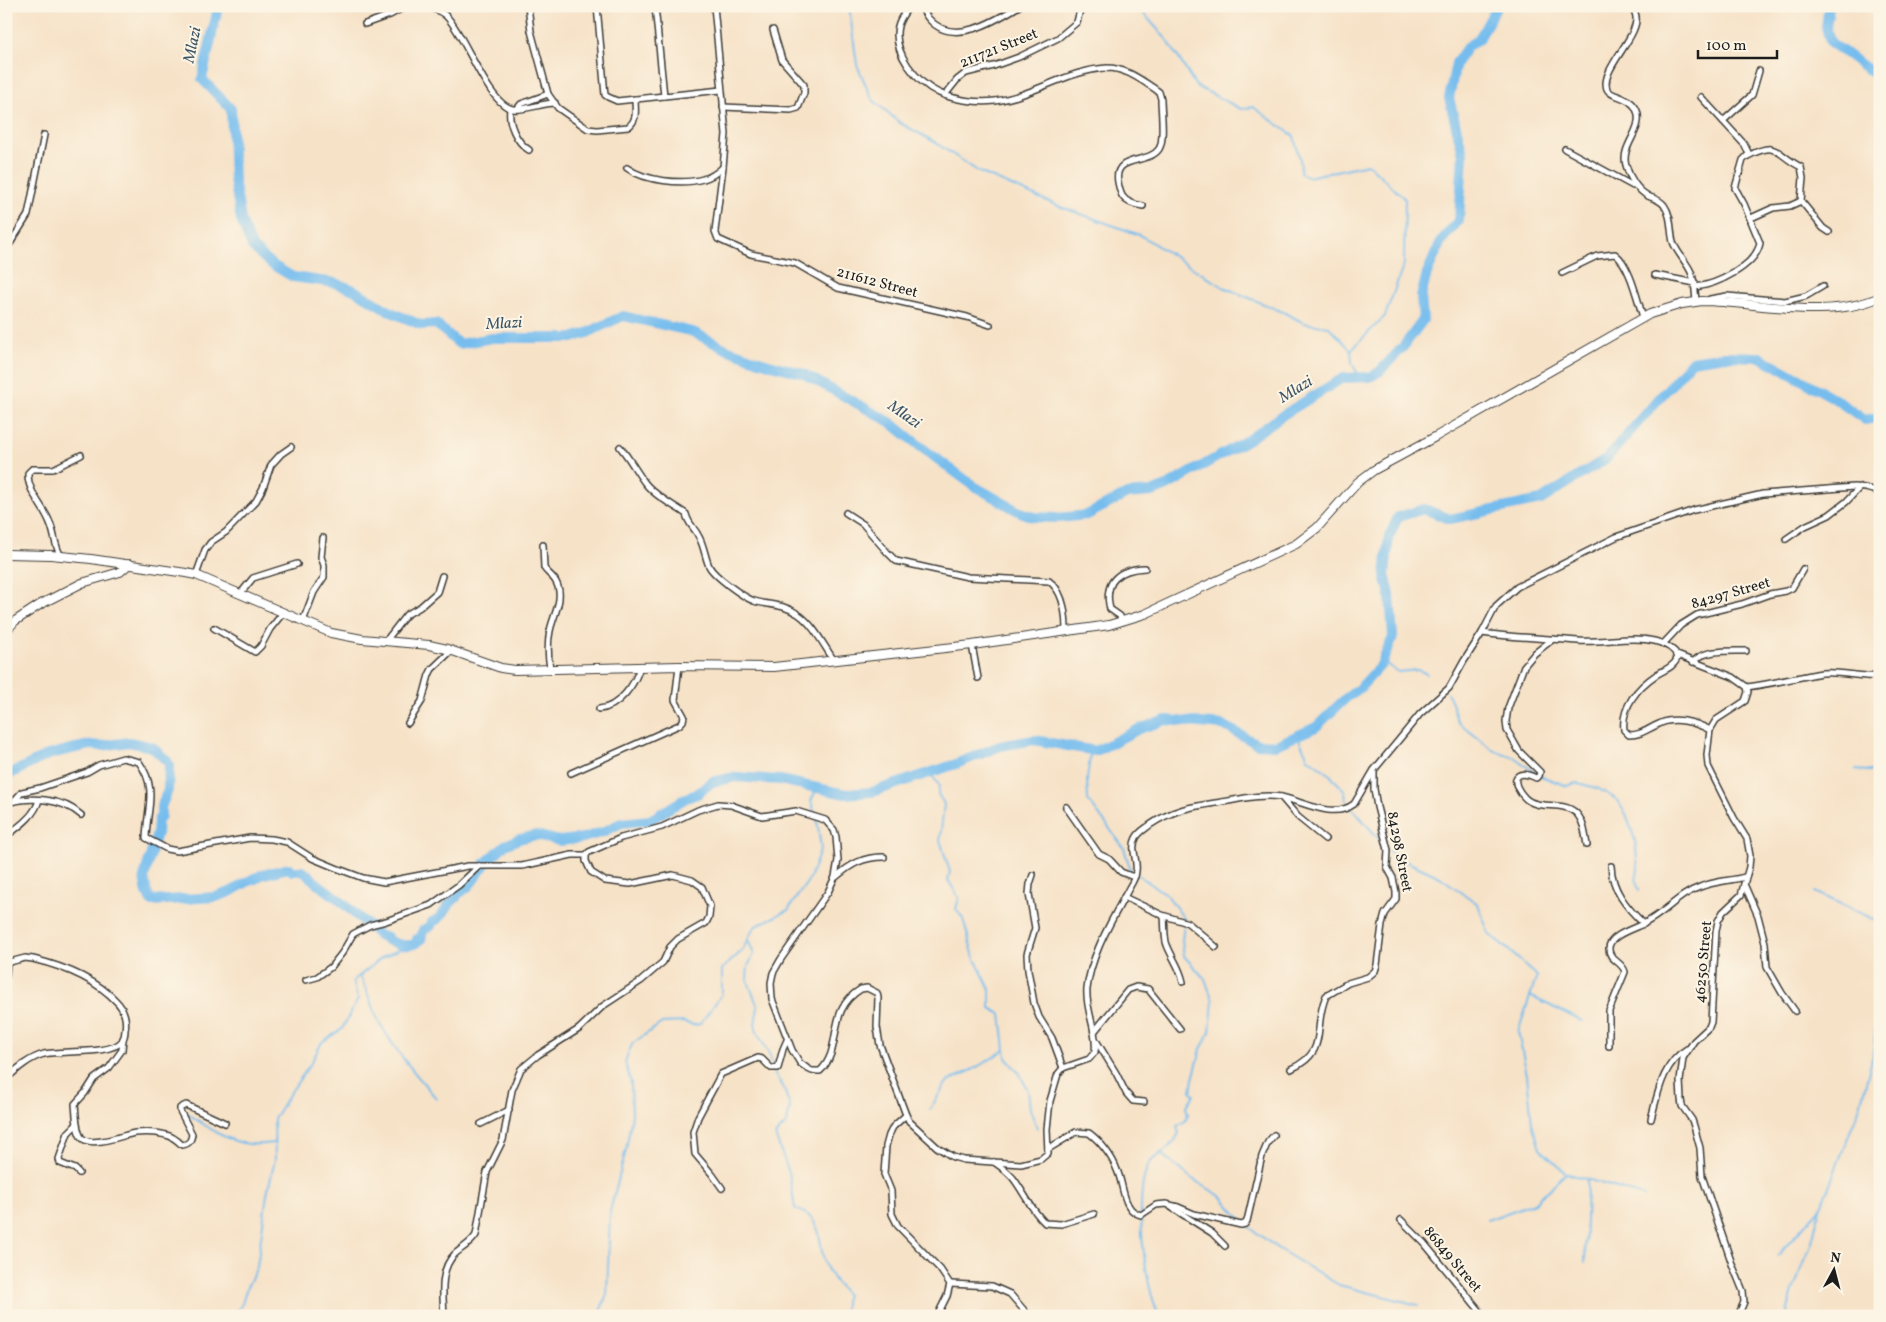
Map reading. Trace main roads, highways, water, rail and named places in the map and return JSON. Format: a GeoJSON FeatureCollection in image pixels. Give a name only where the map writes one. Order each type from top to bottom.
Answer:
{"type":"FeatureCollection","features":[{"type":"Feature","properties":{"kind":"waterway","name":"Mlazi"},"geometry":{"type":"LineString","coordinates":[[216,6],[217,12],[202,79],[231,109],[234,179],[241,220],[252,247],[271,264],[293,277],[335,283],[354,290],[391,312],[421,325],[436,324],[459,344],[492,338],[572,338],[623,316],[693,332],[726,349],[804,374],[890,422],[974,486],[1018,511],[1033,517],[1058,518],[1087,515],[1127,494],[1152,492],[1167,486],[1249,439],[1283,415],[1343,378],[1370,377],[1379,372],[1403,347],[1423,320],[1421,297],[1427,273],[1441,241],[1459,220],[1463,154],[1449,98],[1456,63],[1468,46],[1479,39],[1497,6]]}},
{"type":"Feature","properties":{"kind":"waterway"},"geometry":{"type":"LineString","coordinates":[[849,6],[857,65],[872,99],[900,123],[933,141],[979,172],[1061,207],[1140,235],[1223,287],[1283,312],[1304,323],[1329,327],[1351,350],[1352,363],[1359,376]]}},
{"type":"Feature","properties":{"kind":"waterway"},"geometry":{"type":"LineString","coordinates":[[1137,6],[1168,41],[1196,86],[1241,109],[1253,107],[1294,136],[1301,164],[1300,173],[1308,177],[1368,164],[1405,199],[1404,264],[1385,316],[1351,350]]}},
{"type":"Feature","properties":{"kind":"waterway","name":"Mlazi"},"geometry":{"type":"LineString","coordinates":[[1829,6],[1826,27],[1830,42],[1880,78]]}},
{"type":"Feature","properties":{"kind":"waterway"},"geometry":{"type":"LineString","coordinates":[[484,864],[505,845],[519,839],[536,835],[560,841],[583,838],[603,832],[621,823],[650,820],[686,798],[697,794],[712,782],[735,777],[780,780],[845,794],[872,792],[956,764],[1000,746],[1034,740],[1096,751],[1139,729],[1166,720],[1223,725],[1257,744],[1276,745],[1316,727],[1346,698],[1360,688],[1381,665],[1393,637],[1390,595],[1385,575],[1389,537],[1398,517],[1424,509],[1450,519],[1541,500],[1607,458],[1692,361],[1725,356],[1760,357],[1832,397],[1865,420],[1880,417]]}},
{"type":"Feature","properties":{"kind":"waterway"},"geometry":{"type":"LineString","coordinates":[[1383,662],[1398,672],[1418,670],[1427,674]]}},
{"type":"Feature","properties":{"kind":"waterway"},"geometry":{"type":"LineString","coordinates":[[1447,693],[1458,722],[1493,750],[1515,758],[1537,774]]}},
{"type":"Feature","properties":{"kind":"waterway"},"geometry":{"type":"LineString","coordinates":[[1297,735],[1308,758],[1328,773],[1345,791],[1346,801]]}},
{"type":"Feature","properties":{"kind":"waterway"},"geometry":{"type":"LineString","coordinates":[[6,776],[48,755],[90,745],[101,746],[129,742],[152,747],[169,764],[168,790],[161,807],[157,833],[144,877],[147,893],[151,901],[216,897],[230,892],[261,875],[289,868],[292,871],[302,871],[310,876],[380,936],[387,937],[387,940],[398,944],[409,945],[417,943],[417,939],[421,940],[423,930],[440,918],[449,904],[469,886],[484,866]]}},
{"type":"Feature","properties":{"kind":"waterway"},"geometry":{"type":"LineString","coordinates":[[1091,750],[1087,779],[1088,800],[1124,848],[1131,872]]}},
{"type":"Feature","properties":{"kind":"waterway"},"geometry":{"type":"LineString","coordinates":[[1856,770],[1880,772]]}},
{"type":"Feature","properties":{"kind":"waterway"},"geometry":{"type":"LineString","coordinates":[[930,773],[939,785],[938,794],[944,804],[940,840],[950,872],[948,880],[959,898],[956,909],[963,919],[974,957],[990,989],[990,1008],[1001,1014],[1006,1058],[1020,1074],[1028,1091],[1030,1109],[1037,1128]]}},
{"type":"Feature","properties":{"kind":"waterway"},"geometry":{"type":"LineString","coordinates":[[1541,776],[1567,786],[1576,783],[1599,789],[1616,799],[1626,814],[1635,840],[1638,868],[1636,882],[1639,890]]}},
{"type":"Feature","properties":{"kind":"waterway"},"geometry":{"type":"LineString","coordinates":[[815,814],[811,801],[817,788]]}},
{"type":"Feature","properties":{"kind":"waterway"},"geometry":{"type":"LineString","coordinates":[[1352,808],[1386,847]]}},
{"type":"Feature","properties":{"kind":"waterway"},"geometry":{"type":"LineString","coordinates":[[598,1316],[607,1295],[610,1211],[626,1150],[632,1115],[631,1083],[625,1062],[629,1051],[633,1043],[662,1023],[683,1022],[693,1025],[700,1024],[722,994],[722,969],[742,951],[754,927],[788,910],[810,878],[821,848],[817,820]]}},
{"type":"Feature","properties":{"kind":"waterway"},"geometry":{"type":"LineString","coordinates":[[1389,851],[1399,858],[1440,877],[1478,904],[1489,934],[1537,976],[1518,1032],[1527,1075],[1532,1123],[1540,1149],[1566,1173],[1644,1196]]}},
{"type":"Feature","properties":{"kind":"waterway"},"geometry":{"type":"LineString","coordinates":[[1138,875],[1167,895],[1185,920]]}},
{"type":"Feature","properties":{"kind":"waterway"},"geometry":{"type":"LineString","coordinates":[[1815,892],[1880,922]]}},
{"type":"Feature","properties":{"kind":"waterway"},"geometry":{"type":"LineString","coordinates":[[1159,1316],[1149,1283],[1142,1240],[1141,1217],[1144,1178],[1149,1164],[1177,1138],[1179,1134],[1177,1126],[1185,1121],[1188,1114],[1186,1107],[1194,1095],[1191,1091],[1201,1049],[1210,1032],[1213,1001],[1205,979],[1184,956],[1182,940],[1184,924]]}},
{"type":"Feature","properties":{"kind":"waterway"},"geometry":{"type":"LineString","coordinates":[[748,940],[754,954],[748,966],[747,979],[758,1007],[755,1024],[757,1032],[770,1056],[775,1075],[783,1086],[790,1107],[787,1123],[775,1135],[789,1173],[795,1208],[807,1215],[817,1227],[827,1268],[834,1280],[847,1295],[844,1316]]}},
{"type":"Feature","properties":{"kind":"waterway"},"geometry":{"type":"LineString","coordinates":[[233,1316],[242,1304],[247,1287],[257,1267],[267,1194],[275,1160],[274,1119],[311,1063],[322,1042],[342,1029],[358,999],[353,981],[383,957],[407,946]]}},
{"type":"Feature","properties":{"kind":"waterway"},"geometry":{"type":"LineString","coordinates":[[360,976],[375,1013],[393,1045],[437,1099]]}},
{"type":"Feature","properties":{"kind":"waterway"},"geometry":{"type":"LineString","coordinates":[[1777,1256],[1821,1207],[1860,1106],[1873,1055],[1880,979]]}},
{"type":"Feature","properties":{"kind":"waterway"},"geometry":{"type":"LineString","coordinates":[[1530,996],[1582,1021]]}},
{"type":"Feature","properties":{"kind":"waterway"},"geometry":{"type":"LineString","coordinates":[[930,1109],[947,1082],[974,1069],[1005,1050]]}},
{"type":"Feature","properties":{"kind":"waterway"},"geometry":{"type":"LineString","coordinates":[[187,1113],[217,1133],[241,1143],[274,1143]]}},
{"type":"Feature","properties":{"kind":"waterway"},"geometry":{"type":"LineString","coordinates":[[1161,1154],[1194,1180],[1222,1197],[1245,1224],[1277,1248],[1339,1285],[1418,1305]]}},
{"type":"Feature","properties":{"kind":"waterway"},"geometry":{"type":"LineString","coordinates":[[1487,1220],[1534,1203],[1565,1174]]}},
{"type":"Feature","properties":{"kind":"waterway"},"geometry":{"type":"LineString","coordinates":[[1585,1263],[1587,1179]]}},
{"type":"Feature","properties":{"kind":"waterway"},"geometry":{"type":"LineString","coordinates":[[1786,1316],[1794,1288],[1811,1245],[1820,1209]]}}]}
